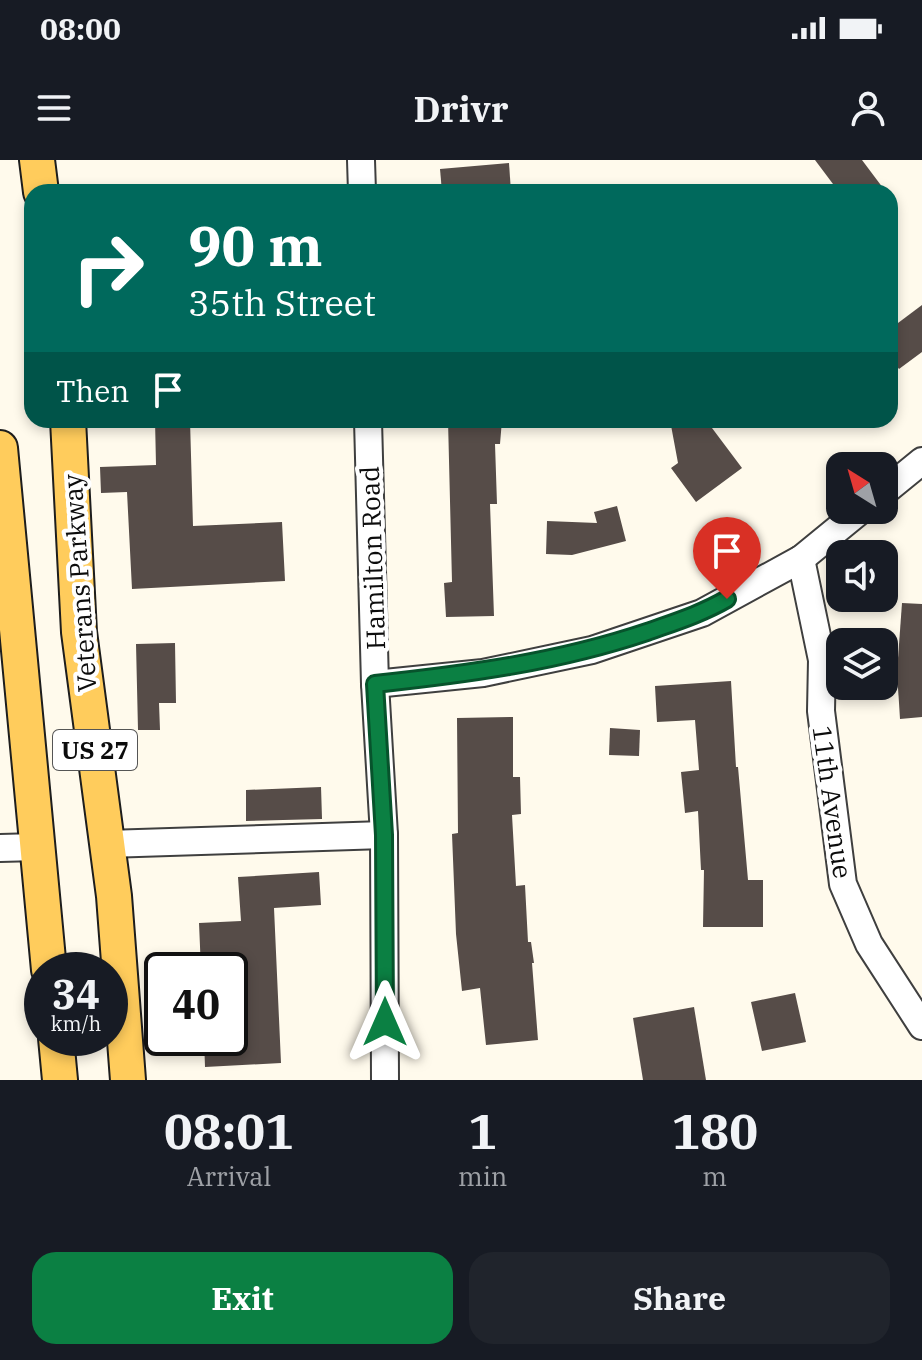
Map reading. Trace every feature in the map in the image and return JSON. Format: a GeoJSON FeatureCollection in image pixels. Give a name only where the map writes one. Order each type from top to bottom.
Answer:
{"type":"FeatureCollection","features":[{"type":"Feature","properties":{"kind":"main road"},"geometry":{"type":"LineString","coordinates":[[37,160],[40,184]]}},
{"type":"Feature","properties":{"kind":"main road","name":"Veterans Parkway"},"geometry":{"type":"LineString","coordinates":[[68,428],[79,632],[114,896],[128,1080]]}},
{"type":"Feature","properties":{"kind":"main road","name":"US 27"},"geometry":{"type":"LineString","coordinates":[[0,448],[47,952]]}},
{"type":"Feature","properties":{"kind":"main road"},"geometry":{"type":"LineString","coordinates":[[58,1056],[60,1080]]}},
{"type":"Feature","properties":{"kind":"street"},"geometry":{"type":"LineString","coordinates":[[361,160],[362,184]]}},
{"type":"Feature","properties":{"kind":"street","name":"Hamilton Road"},"geometry":{"type":"LineString","coordinates":[[368,428],[375,684],[384,835],[385,1080]]}},
{"type":"Feature","properties":{"kind":"street"},"geometry":{"type":"LineString","coordinates":[[898,481],[922,461]]}},
{"type":"Feature","properties":{"kind":"street"},"geometry":{"type":"LineString","coordinates":[[375,684],[483,673],[592,650],[702,613],[801,559],[844,524]]}},
{"type":"Feature","properties":{"kind":"street","name":"11th Avenue"},"geometry":{"type":"LineString","coordinates":[[801,559],[822,660],[821,711],[843,884],[869,944],[922,1026]]}},
{"type":"Feature","properties":{"kind":"street"},"geometry":{"type":"LineString","coordinates":[[107,844],[384,835]]}},
{"type":"Feature","properties":{"kind":"street"},"geometry":{"type":"LineString","coordinates":[[0,848],[37,847]]}},
{"type":"Feature","properties":{"kind":"building"},"geometry":{"type":"Polygon","coordinates":[[[815,160],[862,160],[880,184],[833,184],[815,160]]]}},
{"type":"Feature","properties":{"kind":"building"},"geometry":{"type":"Polygon","coordinates":[[[509,163],[510,184],[441,184],[440,169],[509,163]]]}},
{"type":"Feature","properties":{"kind":"building"},"geometry":{"type":"Polygon","coordinates":[[[922,305],[922,352],[899,369],[898,368],[898,323],[922,305]]]}},
{"type":"Feature","properties":{"kind":"building"},"geometry":{"type":"Polygon","coordinates":[[[155,428],[190,428],[193,526],[282,522],[285,581],[132,589],[127,492],[101,493],[100,467],[156,465],[155,428]]]}},
{"type":"Feature","properties":{"kind":"building"},"geometry":{"type":"Polygon","coordinates":[[[448,428],[501,428],[500,444],[495,444],[497,504],[490,504],[494,616],[446,617],[444,583],[452,582],[448,428]]]}},
{"type":"Feature","properties":{"kind":"building"},"geometry":{"type":"Polygon","coordinates":[[[671,428],[712,428],[742,468],[696,502],[671,468],[678,463],[671,428]]]}},
{"type":"Feature","properties":{"kind":"building"},"geometry":{"type":"Polygon","coordinates":[[[617,506],[626,541],[572,555],[546,554],[547,521],[597,523],[594,512],[617,506]]]}},
{"type":"Feature","properties":{"kind":"building"},"geometry":{"type":"Polygon","coordinates":[[[902,603],[922,604],[922,717],[900,719],[898,658],[902,603]]]}},
{"type":"Feature","properties":{"kind":"building"},"geometry":{"type":"Polygon","coordinates":[[[175,643],[176,703],[159,703],[160,730],[138,730],[136,644],[175,643]]]}},
{"type":"Feature","properties":{"kind":"building"},"geometry":{"type":"Polygon","coordinates":[[[731,681],[748,880],[763,880],[763,927],[703,927],[704,870],[701,870],[698,811],[685,813],[681,772],[699,770],[695,720],[657,722],[655,686],[731,681]]]}},
{"type":"Feature","properties":{"kind":"building"},"geometry":{"type":"Polygon","coordinates":[[[513,717],[513,777],[520,777],[521,814],[512,815],[516,886],[525,885],[528,942],[531,942],[534,963],[538,1040],[486,1045],[480,988],[462,991],[456,934],[452,834],[458,833],[457,718],[513,717]]]}},
{"type":"Feature","properties":{"kind":"building"},"geometry":{"type":"Polygon","coordinates":[[[610,728],[640,730],[639,756],[609,755],[610,728]]]}},
{"type":"Feature","properties":{"kind":"building"},"geometry":{"type":"Polygon","coordinates":[[[321,787],[322,819],[246,821],[246,790],[321,787]]]}},
{"type":"Feature","properties":{"kind":"building"},"geometry":{"type":"Polygon","coordinates":[[[319,872],[321,905],[274,908],[281,1063],[205,1067],[205,1056],[248,1056],[248,952],[200,952],[199,923],[241,921],[238,877],[319,872]]]}},
{"type":"Feature","properties":{"kind":"building"},"geometry":{"type":"Polygon","coordinates":[[[795,993],[806,1042],[762,1051],[751,1002],[795,993]]]}},
{"type":"Feature","properties":{"kind":"building"},"geometry":{"type":"Polygon","coordinates":[[[694,1007],[706,1080],[643,1080],[633,1018],[694,1007]]]}},
{"type":"Feature","properties":{"kind":"route"},"geometry":{"type":"LineString","coordinates":[[385,1022],[384,835],[375,684],[483,673],[592,650],[702,613],[727,599]]}}]}
